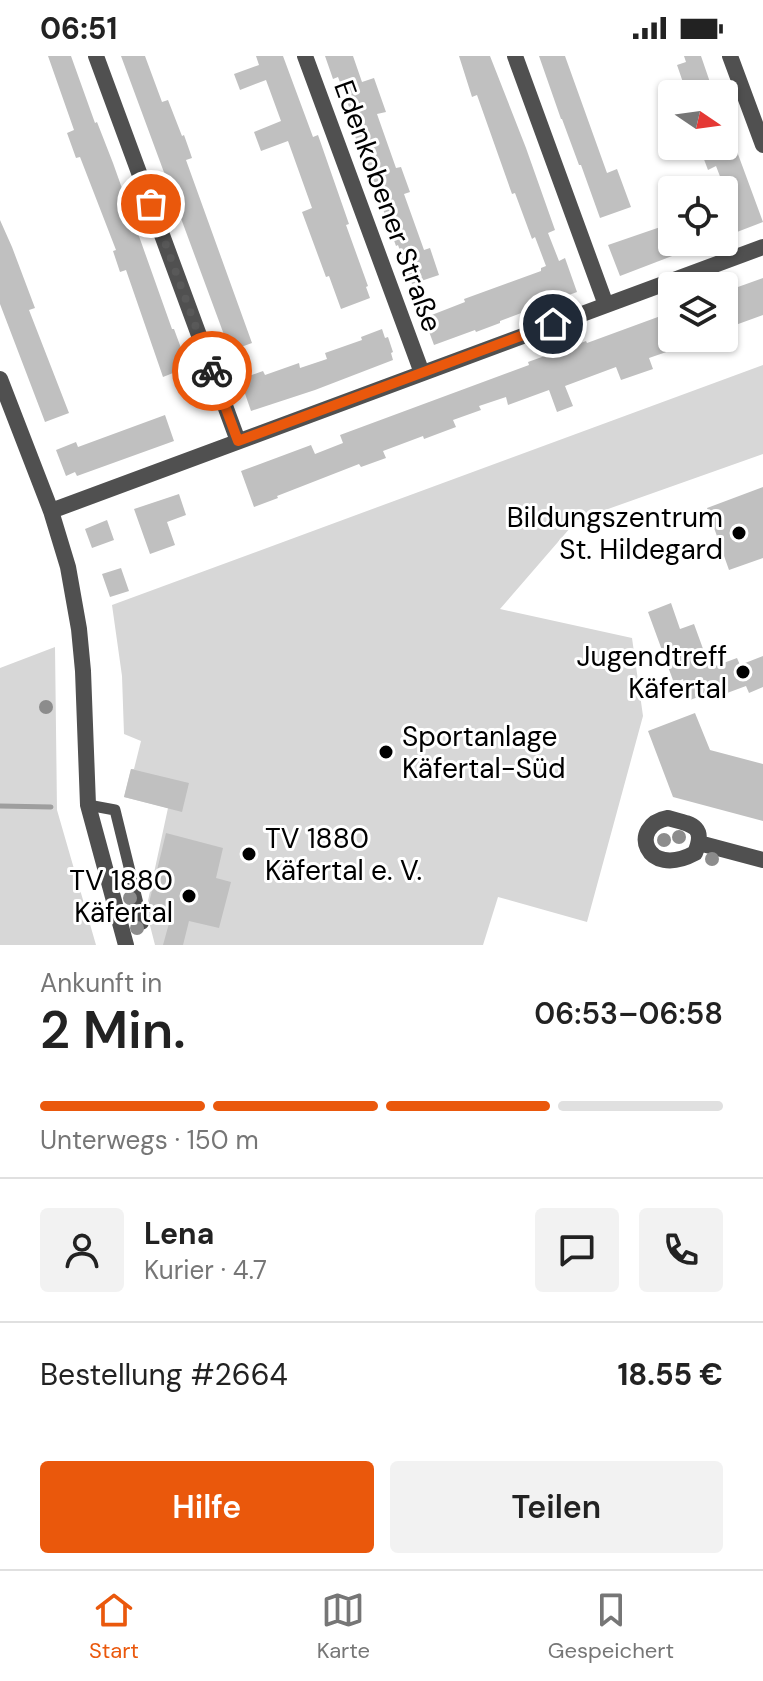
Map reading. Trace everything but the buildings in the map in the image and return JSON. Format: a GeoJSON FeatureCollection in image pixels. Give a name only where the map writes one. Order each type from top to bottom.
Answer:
{"type":"FeatureCollection","features":[{"type":"Feature","properties":{"kind":"street"},"geometry":{"type":"LineString","coordinates":[[96,56],[238,441]]}},
{"type":"Feature","properties":{"kind":"street","name":"Edenkobener Straße"},"geometry":{"type":"LineString","coordinates":[[305,56],[422,373]]}},
{"type":"Feature","properties":{"kind":"street"},"geometry":{"type":"LineString","coordinates":[[515,56],[606,305]]}},
{"type":"Feature","properties":{"kind":"street"},"geometry":{"type":"LineString","coordinates":[[730,56],[762,137]]}},
{"type":"Feature","properties":{"kind":"street"},"geometry":{"type":"LineString","coordinates":[[51,511],[763,247]]}},
{"type":"Feature","properties":{"kind":"street"},"geometry":{"type":"LineString","coordinates":[[0,379],[51,511],[68,567],[83,671],[88,805],[126,945]]}},
{"type":"Feature","properties":{"kind":"street"},"geometry":{"type":"LineString","coordinates":[[697,848],[763,860]]}},
{"type":"Feature","properties":{"kind":"lane"},"geometry":{"type":"LineString","coordinates":[[88,805],[115,810],[143,924]]}},
{"type":"Feature","properties":{"kind":"shaded area"},"geometry":{"type":"Polygon","coordinates":[[[763,365],[763,454],[577,520],[500,609],[632,638],[643,716],[587,922],[498,897],[483,945],[155,945],[146,910],[168,808],[124,797],[141,741],[124,734],[122,676],[112,605],[763,365]]]}},
{"type":"Feature","properties":{"kind":"shaded area"},"geometry":{"type":"Polygon","coordinates":[[[55,647],[57,810],[96,945],[0,945],[0,668],[55,647]]]}},
{"type":"Feature","properties":{"kind":"waterway"},"geometry":{"type":"LineString","coordinates":[[0,806],[51,807]]}},
{"type":"Feature","properties":{"kind":"way so far"},"geometry":{"type":"LineString","coordinates":[[151,204],[212,371]]}},
{"type":"Feature","properties":{"kind":"place","name":"Bildungszentrum St. Hildegard"},"geometry":{"type":"Point","coordinates":[739,533]}},
{"type":"Feature","properties":{"kind":"place","name":"Jugendtreff Käfertal"},"geometry":{"type":"Point","coordinates":[743,672]}},
{"type":"Feature","properties":{"kind":"place","name":"Sportanlage Käfertal-Süd"},"geometry":{"type":"Point","coordinates":[386,752]}},
{"type":"Feature","properties":{"kind":"place","name":"TV 1880 Käfertal e. V."},"geometry":{"type":"Point","coordinates":[249,854]}},
{"type":"Feature","properties":{"kind":"place","name":"TV 1880 Käfertal"},"geometry":{"type":"Point","coordinates":[189,896]}},
{"type":"Feature","properties":{"kind":"route"},"geometry":{"type":"LineString","coordinates":[[212,371],[238,441],[553,324]]}}]}
